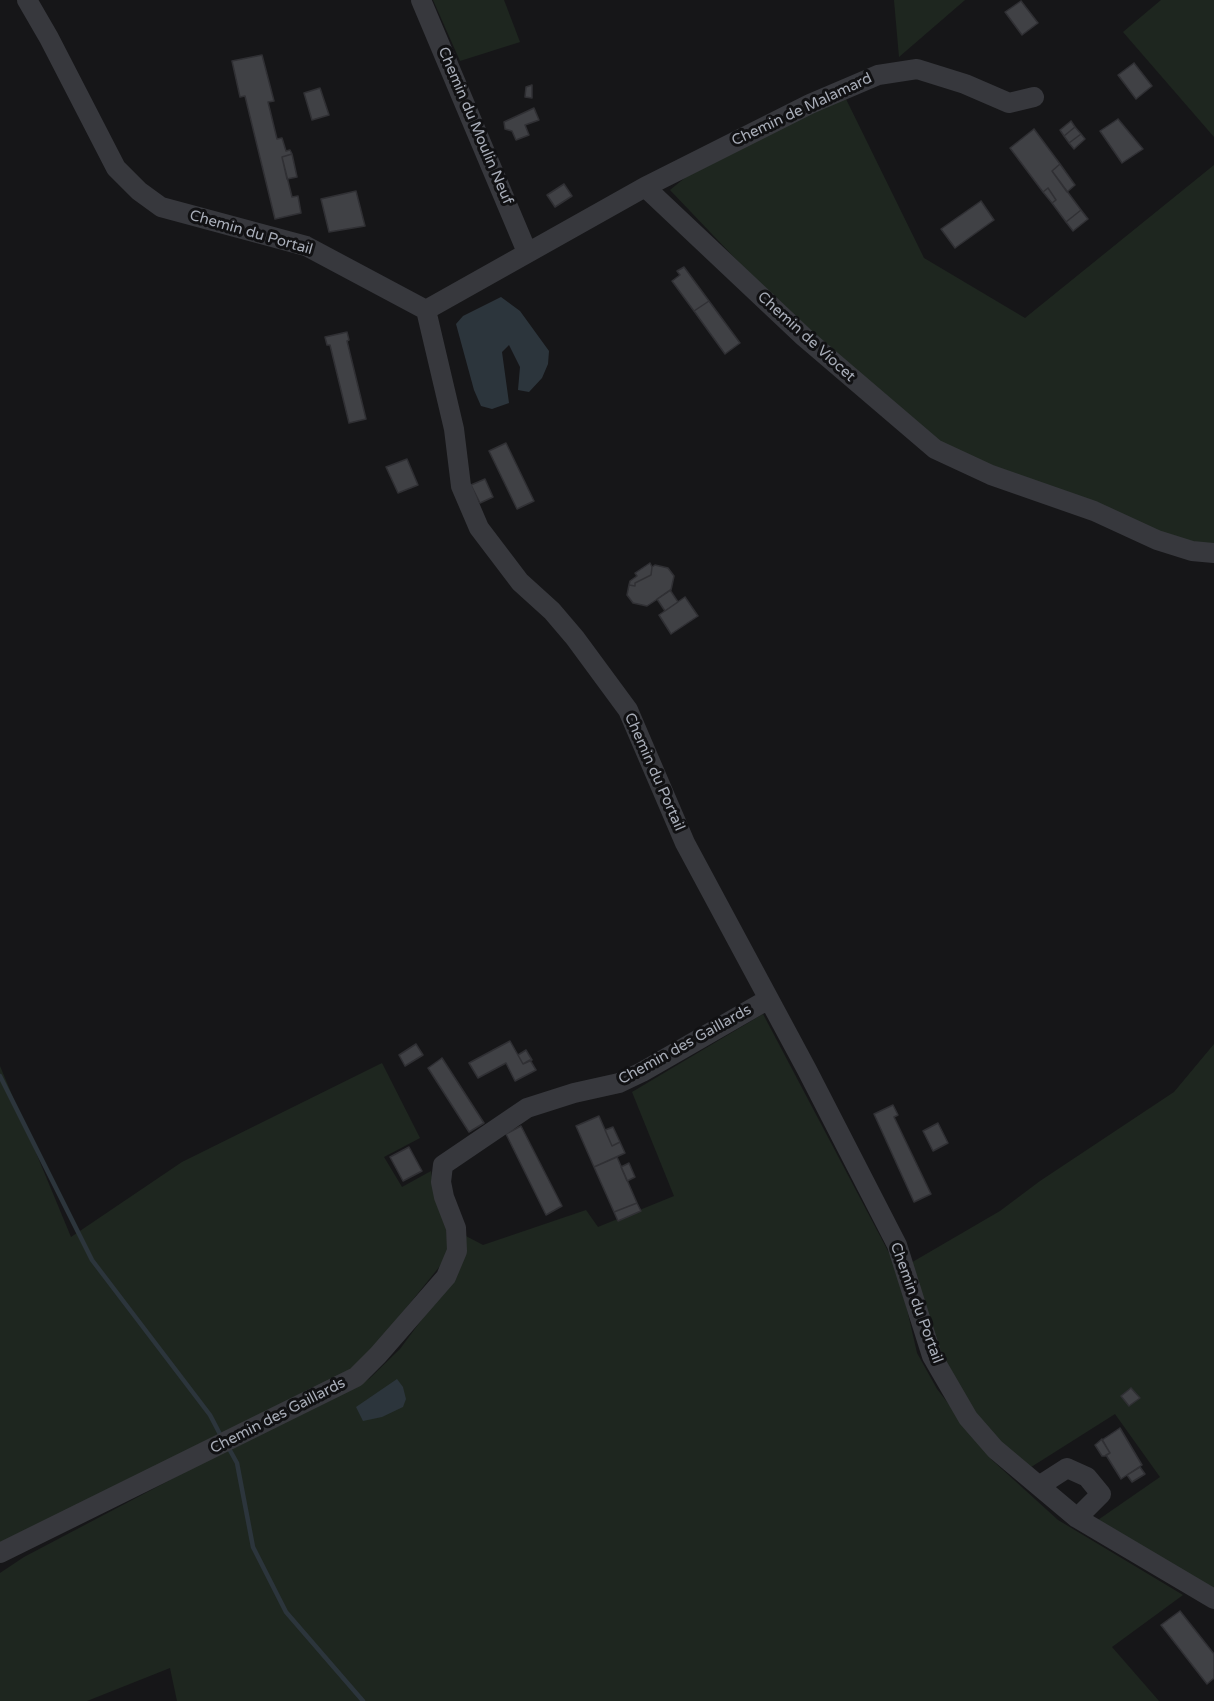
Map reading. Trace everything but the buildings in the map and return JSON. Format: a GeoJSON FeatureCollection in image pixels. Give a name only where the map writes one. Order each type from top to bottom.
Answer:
{"type":"FeatureCollection","features":[{"type":"Feature","properties":{"kind":"street","name":"Chemin du Portail"},"geometry":{"type":"LineString","coordinates":[[27,0],[116,168],[139,191],[161,207],[306,246],[426,310],[454,429],[461,486],[479,528],[520,582],[552,611],[575,638],[628,711],[685,843],[767,1000],[807,1070],[897,1245],[932,1356],[968,1418],[994,1449],[1077,1518],[1214,1599]]}},
{"type":"Feature","properties":{"kind":"street","name":"Chemin du Moulin Neuf"},"geometry":{"type":"LineString","coordinates":[[421,0],[527,252]]}},
{"type":"Feature","properties":{"kind":"street","name":"Chemin de Malamard"},"geometry":{"type":"LineString","coordinates":[[645,187],[810,104],[878,75],[917,69],[965,84],[1009,103],[1034,97]]}},
{"type":"Feature","properties":{"kind":"street"},"geometry":{"type":"LineString","coordinates":[[426,310],[645,187]]}},
{"type":"Feature","properties":{"kind":"street","name":"Chemin de Viocet"},"geometry":{"type":"LineString","coordinates":[[645,187],[804,338],[935,449],[991,475],[1094,511],[1157,540],[1192,551],[1214,553]]}},
{"type":"Feature","properties":{"kind":"street","name":"Chemin des Gaillards"},"geometry":{"type":"LineString","coordinates":[[0,1553],[356,1377],[446,1277],[457,1251],[456,1228],[441,1182],[443,1165],[527,1108],[574,1093],[619,1083],[767,1000]]}},
{"type":"Feature","properties":{"kind":"street"},"geometry":{"type":"LineString","coordinates":[[1039,1486],[1067,1468],[1087,1477],[1101,1494],[1077,1518]]}},
{"type":"Feature","properties":{"kind":"shaded area"},"geometry":{"type":"Polygon","coordinates":[[[433,0],[504,0],[520,42],[460,61],[433,0]]]}},
{"type":"Feature","properties":{"kind":"shaded area"},"geometry":{"type":"Polygon","coordinates":[[[894,0],[965,0],[899,57],[894,0]]]}},
{"type":"Feature","properties":{"kind":"shaded area"},"geometry":{"type":"Polygon","coordinates":[[[1161,0],[1214,0],[1214,137],[1123,32],[1161,0]]]}},
{"type":"Feature","properties":{"kind":"shaded area"},"geometry":{"type":"Polygon","coordinates":[[[844,95],[924,258],[1025,318],[1214,165],[1214,545],[1167,537],[1005,473],[936,442],[811,338],[670,190],[692,172],[844,95]]]}},
{"type":"Feature","properties":{"kind":"shaded area"},"geometry":{"type":"Polygon","coordinates":[[[501,297],[520,311],[549,351],[548,364],[542,378],[529,392],[518,390],[520,367],[509,345],[502,352],[509,403],[492,409],[481,406],[474,390],[456,324],[463,316],[501,297]]]}},
{"type":"Feature","properties":{"kind":"shaded area"},"geometry":{"type":"Polygon","coordinates":[[[763,1014],[898,1270],[917,1353],[937,1389],[992,1460],[1058,1520],[1183,1595],[1112,1647],[1159,1701],[177,1701],[170,1668],[87,1701],[0,1701],[0,1573],[24,1557],[246,1440],[369,1379],[400,1349],[457,1272],[464,1235],[483,1245],[586,1210],[598,1227],[674,1196],[632,1092],[763,1014]]]}},
{"type":"Feature","properties":{"kind":"shaded area"},"geometry":{"type":"Polygon","coordinates":[[[1214,1044],[1214,1590],[1095,1522],[1160,1477],[1115,1414],[1028,1469],[991,1438],[968,1404],[940,1352],[909,1264],[1000,1211],[1040,1181],[1174,1092],[1214,1044]]]}},
{"type":"Feature","properties":{"kind":"shaded area"},"geometry":{"type":"Polygon","coordinates":[[[382,1063],[420,1138],[384,1157],[402,1187],[431,1171],[434,1190],[446,1224],[448,1256],[365,1359],[327,1385],[0,1545],[0,1066],[71,1237],[182,1162],[382,1063]]]}},
{"type":"Feature","properties":{"kind":"shaded area"},"geometry":{"type":"Polygon","coordinates":[[[397,1379],[403,1387],[406,1399],[403,1407],[382,1417],[363,1421],[356,1407],[397,1379]]]}},
{"type":"Feature","properties":{"kind":"waterway"},"geometry":{"type":"LineString","coordinates":[[0,1076],[92,1260],[210,1415],[222,1438]]}},
{"type":"Feature","properties":{"kind":"waterway"},"geometry":{"type":"LineString","coordinates":[[227,1445],[237,1463],[253,1547],[286,1612],[363,1701]]}}]}
